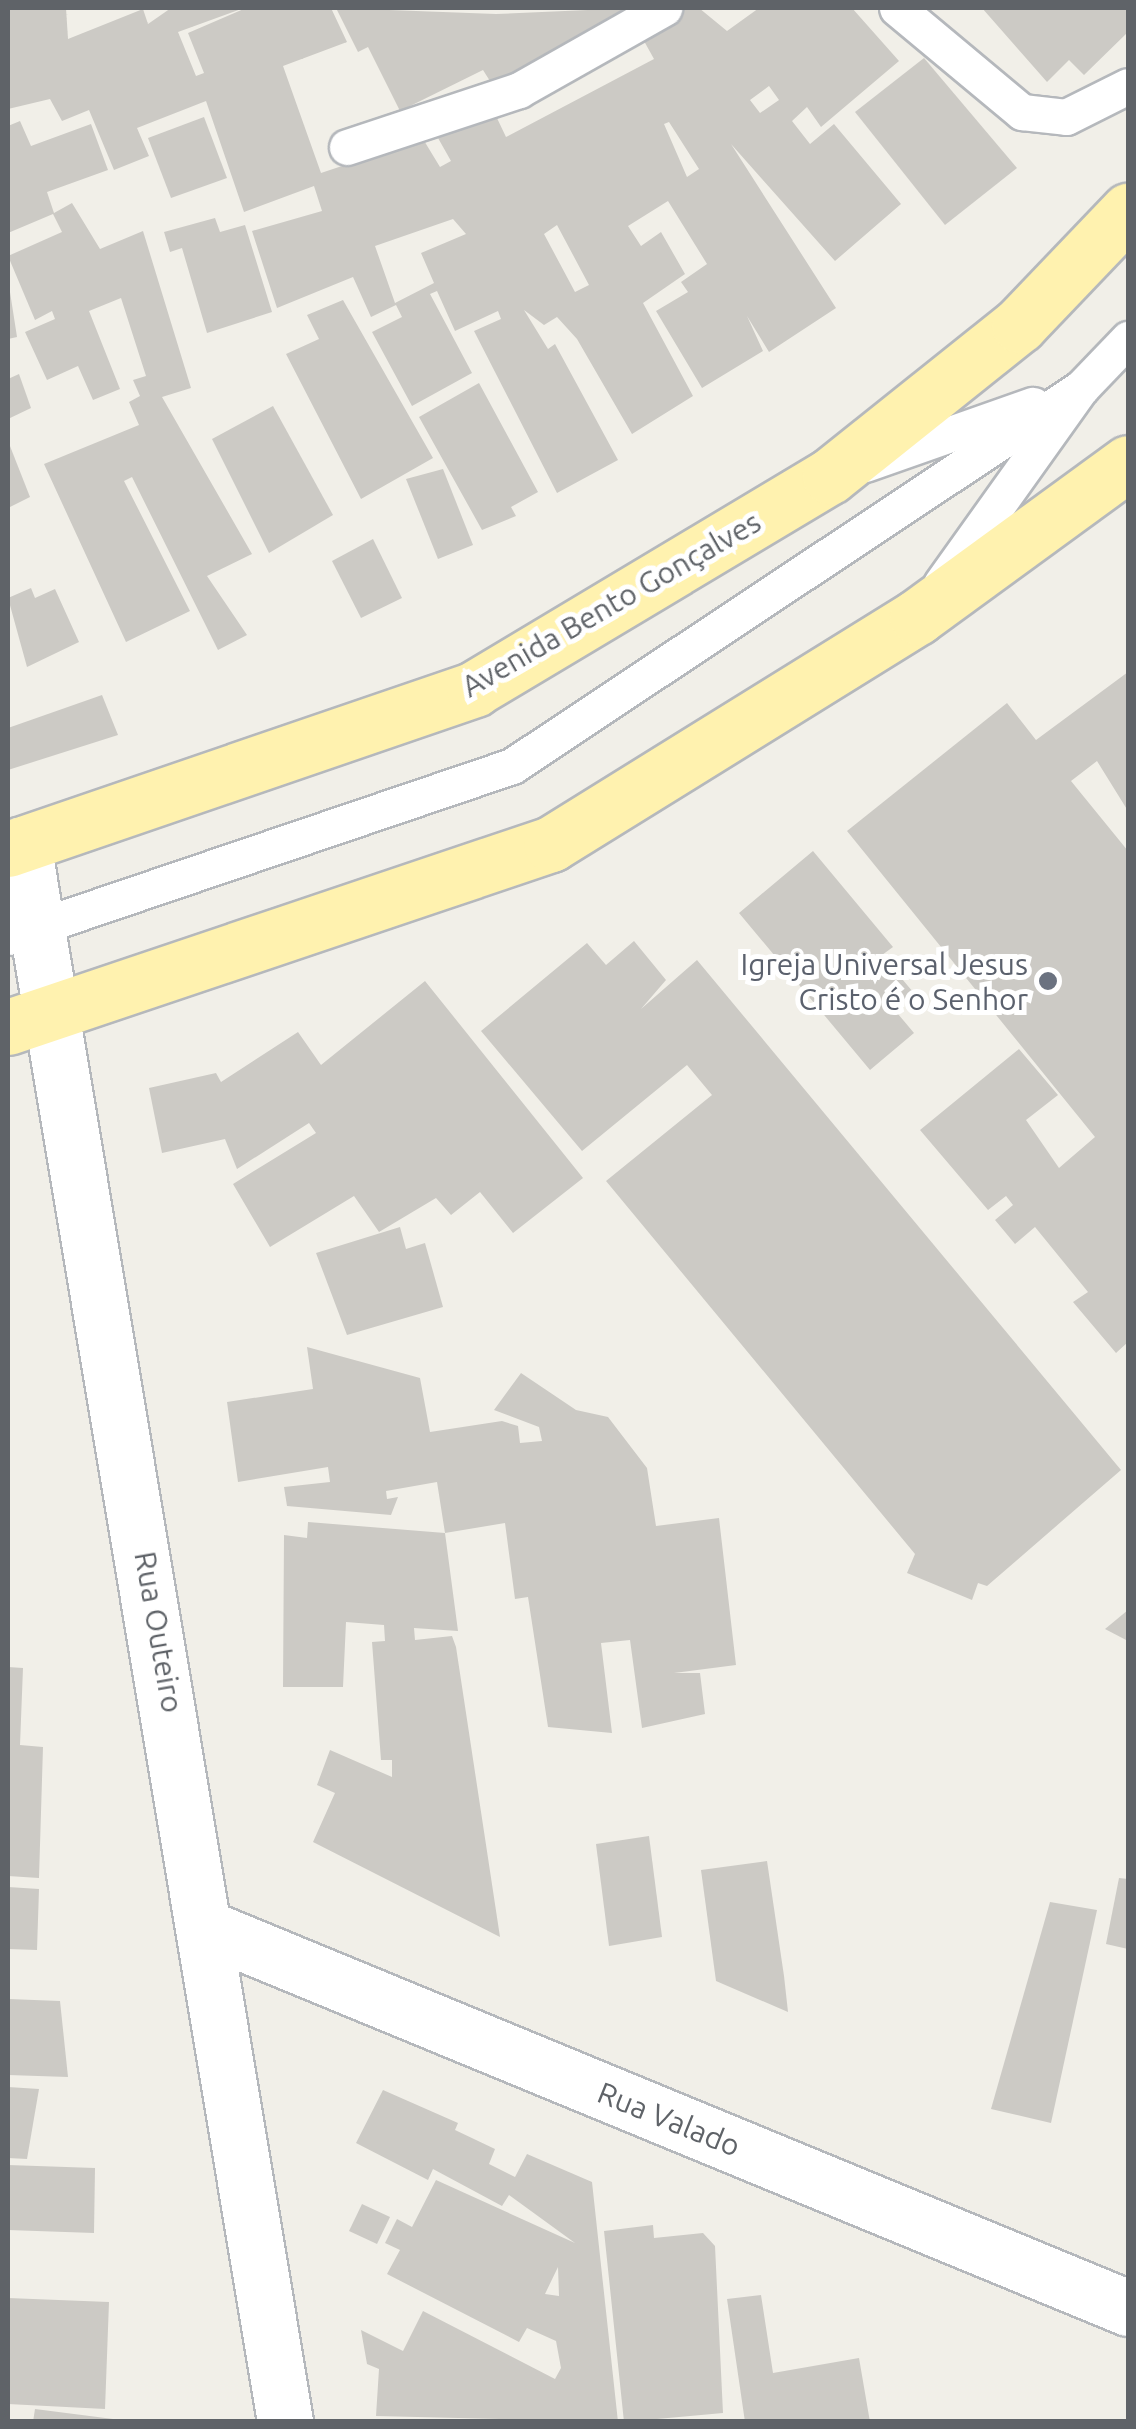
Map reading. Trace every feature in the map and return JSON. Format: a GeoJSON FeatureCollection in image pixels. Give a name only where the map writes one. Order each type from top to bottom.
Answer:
{"type":"FeatureCollection","features":[{"type":"Feature","properties":{"kind":"main road","name":"Avenida Bento Gonçalves"},"geometry":{"type":"LineString","coordinates":[[15,846],[474,688],[830,476],[1018,324],[1128,211]]}},
{"type":"Feature","properties":{"kind":"main road"},"geometry":{"type":"LineString","coordinates":[[30,1020],[551,844],[917,617],[1128,462]]}},
{"type":"Feature","properties":{"kind":"street","name":"Rua Outeiro"},"geometry":{"type":"LineString","coordinates":[[15,846],[30,1020],[209,1928],[284,2422]]}},
{"type":"Feature","properties":{"kind":"street","name":"Rua Valado"},"geometry":{"type":"LineString","coordinates":[[209,1928],[1128,2308]]}},
{"type":"Feature","properties":{"kind":"lane"},"geometry":{"type":"LineString","coordinates":[[347,148],[519,90],[664,8]]}},
{"type":"Feature","properties":{"kind":"lane"},"geometry":{"type":"LineString","coordinates":[[897,8],[1022,112],[1066,117],[1128,86]]}},
{"type":"Feature","properties":{"kind":"lane"},"geometry":{"type":"LineString","coordinates":[[917,617],[1081,388],[1128,339]]}},
{"type":"Feature","properties":{"kind":"lane"},"geometry":{"type":"LineString","coordinates":[[830,476],[1081,388]]}},
{"type":"Feature","properties":{"kind":"lane"},"geometry":{"type":"LineString","coordinates":[[23,932],[512,766],[1081,388]]}},
{"type":"Feature","properties":{"kind":"building"},"geometry":{"type":"Polygon","coordinates":[[[8,8],[66,8],[68,39],[143,9],[148,24],[171,8],[244,8],[178,32],[196,76],[204,73],[188,33],[246,8],[331,8],[347,42],[283,66],[321,173],[423,139],[440,167],[451,161],[438,138],[496,116],[506,137],[654,59],[639,32],[681,8],[699,8],[727,31],[759,8],[852,8],[899,61],[821,127],[807,107],[792,121],[810,144],[834,124],[901,204],[835,261],[731,144],[836,308],[769,352],[747,316],[763,351],[702,388],[656,311],[688,292],[681,282],[707,264],[668,201],[628,226],[641,246],[661,232],[685,274],[643,303],[693,396],[632,434],[577,339],[557,317],[544,325],[524,310],[548,349],[555,344],[618,460],[557,493],[474,331],[501,319],[498,311],[455,331],[437,291],[430,294],[472,373],[412,406],[372,332],[402,317],[396,305],[371,317],[353,277],[277,308],[252,231],[322,211],[314,186],[244,212],[206,101],[137,128],[149,156],[114,170],[89,110],[62,121],[50,99],[8,109],[8,8]],[[769,86],[750,100],[760,113],[779,100],[769,86]],[[669,122],[664,124],[687,177],[699,169],[669,122]],[[453,219],[375,246],[395,303],[434,283],[421,253],[466,234],[453,219]],[[557,225],[544,234],[575,292],[589,285],[557,225]]]}},
{"type":"Feature","properties":{"kind":"building"},"geometry":{"type":"Polygon","coordinates":[[[336,8],[496,14],[633,8],[495,89],[483,70],[400,111],[368,47],[358,52],[336,8]]]}},
{"type":"Feature","properties":{"kind":"building"},"geometry":{"type":"Polygon","coordinates":[[[982,8],[1128,8],[1128,32],[1084,75],[1069,60],[1047,82],[982,8]]]}},
{"type":"Feature","properties":{"kind":"building"},"geometry":{"type":"Polygon","coordinates":[[[924,58],[1017,168],[945,225],[855,112],[924,58]]]}},
{"type":"Feature","properties":{"kind":"building"},"geometry":{"type":"Polygon","coordinates":[[[204,117],[227,178],[171,198],[148,138],[204,117]]]}},
{"type":"Feature","properties":{"kind":"building"},"geometry":{"type":"Polygon","coordinates":[[[20,121],[31,146],[91,124],[108,170],[47,192],[54,213],[72,203],[100,249],[143,231],[191,388],[162,397],[252,554],[207,576],[247,635],[218,650],[132,477],[124,481],[190,611],[126,642],[44,464],[139,425],[129,402],[140,396],[133,380],[146,376],[121,298],[89,311],[120,389],[93,400],[78,366],[47,380],[25,332],[55,319],[52,311],[35,320],[8,256],[62,232],[53,214],[8,233],[8,126],[20,121]]]}},
{"type":"Feature","properties":{"kind":"building"},"geometry":{"type":"Polygon","coordinates":[[[215,218],[220,232],[245,225],[272,312],[207,333],[182,248],[170,252],[164,232],[215,218]]]}},
{"type":"Feature","properties":{"kind":"building"},"geometry":{"type":"Polygon","coordinates":[[[8,293],[17,337],[8,339],[8,293]]]}},
{"type":"Feature","properties":{"kind":"building"},"geometry":{"type":"Polygon","coordinates":[[[343,300],[433,458],[361,499],[286,354],[319,339],[307,315],[343,300]]]}},
{"type":"Feature","properties":{"kind":"building"},"geometry":{"type":"Polygon","coordinates":[[[19,374],[31,408],[8,419],[8,379],[19,374]]]}},
{"type":"Feature","properties":{"kind":"building"},"geometry":{"type":"Polygon","coordinates":[[[479,383],[538,492],[511,507],[516,516],[482,530],[419,417],[479,383]]]}},
{"type":"Feature","properties":{"kind":"building"},"geometry":{"type":"Polygon","coordinates":[[[273,406],[333,515],[269,553],[212,439],[273,406]]]}},
{"type":"Feature","properties":{"kind":"building"},"geometry":{"type":"Polygon","coordinates":[[[8,441],[30,497],[8,508],[8,441]]]}},
{"type":"Feature","properties":{"kind":"building"},"geometry":{"type":"Polygon","coordinates":[[[443,469],[473,545],[438,559],[406,479],[443,469]]]}},
{"type":"Feature","properties":{"kind":"building"},"geometry":{"type":"Polygon","coordinates":[[[373,539],[402,598],[361,618],[332,561],[373,539]]]}},
{"type":"Feature","properties":{"kind":"building"},"geometry":{"type":"Polygon","coordinates":[[[31,588],[35,598],[55,589],[79,642],[27,667],[8,598],[31,588]]]}},
{"type":"Feature","properties":{"kind":"building","name":"Igreja Universal Jesus Cristo é o Senhor"},"geometry":{"type":"Polygon","coordinates":[[[1128,672],[1128,811],[1097,761],[1071,781],[1128,851],[1128,1342],[1116,1353],[1073,1302],[1088,1292],[1035,1227],[1015,1244],[995,1220],[1013,1205],[1006,1196],[988,1210],[920,1130],[1019,1049],[1058,1095],[1026,1120],[1059,1168],[1095,1137],[847,831],[1007,703],[1036,740],[1128,672]]]}},
{"type":"Feature","properties":{"kind":"building"},"geometry":{"type":"Polygon","coordinates":[[[102,695],[118,735],[8,770],[8,728],[102,695]]]}},
{"type":"Feature","properties":{"kind":"building"},"geometry":{"type":"Polygon","coordinates":[[[813,851],[893,947],[882,955],[913,992],[893,1008],[914,1033],[870,1070],[739,913],[813,851]]]}},
{"type":"Feature","properties":{"kind":"building"},"geometry":{"type":"Polygon","coordinates":[[[634,941],[666,980],[641,1009],[697,960],[1121,1470],[987,1586],[978,1583],[972,1600],[907,1573],[915,1554],[606,1181],[712,1095],[687,1065],[582,1151],[481,1031],[587,943],[606,965],[634,941]]]}},
{"type":"Feature","properties":{"kind":"building"},"geometry":{"type":"Polygon","coordinates":[[[425,981],[583,1178],[513,1233],[480,1192],[451,1215],[436,1198],[379,1232],[354,1196],[270,1247],[233,1184],[316,1133],[309,1123],[237,1169],[225,1139],[162,1153],[149,1088],[216,1073],[221,1082],[298,1032],[321,1065],[425,981]]]}},
{"type":"Feature","properties":{"kind":"building"},"geometry":{"type":"Polygon","coordinates":[[[400,1227],[406,1249],[425,1243],[443,1307],[347,1335],[316,1253],[400,1227]]]}},
{"type":"Feature","properties":{"kind":"building"},"geometry":{"type":"Polygon","coordinates":[[[307,1347],[420,1378],[430,1432],[502,1421],[518,1426],[520,1443],[542,1441],[539,1427],[494,1410],[521,1373],[576,1410],[608,1417],[647,1468],[656,1526],[719,1518],[736,1665],[674,1673],[700,1673],[705,1714],[642,1728],[630,1640],[601,1643],[612,1733],[548,1727],[528,1597],[515,1599],[505,1523],[445,1533],[437,1482],[386,1491],[387,1499],[398,1497],[391,1515],[287,1506],[284,1487],[330,1482],[328,1467],[238,1482],[227,1402],[313,1389],[307,1347]]]}},
{"type":"Feature","properties":{"kind":"building"},"geometry":{"type":"Polygon","coordinates":[[[308,1522],[445,1533],[458,1631],[414,1628],[415,1640],[452,1636],[456,1647],[500,1937],[313,1842],[335,1793],[317,1785],[330,1750],[392,1777],[392,1760],[381,1760],[372,1642],[385,1641],[384,1625],[346,1622],[343,1687],[283,1687],[284,1535],[307,1538],[308,1522]]]}},
{"type":"Feature","properties":{"kind":"building"},"geometry":{"type":"Polygon","coordinates":[[[1128,1610],[1128,1641],[1105,1629],[1128,1610]]]}},
{"type":"Feature","properties":{"kind":"building"},"geometry":{"type":"Polygon","coordinates":[[[8,1667],[23,1668],[20,1745],[43,1747],[39,1878],[8,1876],[8,1667]]]}},
{"type":"Feature","properties":{"kind":"building"},"geometry":{"type":"Polygon","coordinates":[[[649,1836],[662,1937],[609,1946],[596,1844],[649,1836]]]}},
{"type":"Feature","properties":{"kind":"building"},"geometry":{"type":"Polygon","coordinates":[[[767,1861],[788,2012],[716,1981],[701,1870],[767,1861]]]}},
{"type":"Feature","properties":{"kind":"building"},"geometry":{"type":"Polygon","coordinates":[[[1119,1878],[1128,1879],[1128,1949],[1106,1944],[1119,1878]]]}},
{"type":"Feature","properties":{"kind":"building"},"geometry":{"type":"Polygon","coordinates":[[[8,1887],[39,1889],[37,1950],[8,1949],[8,1887]]]}},
{"type":"Feature","properties":{"kind":"building"},"geometry":{"type":"Polygon","coordinates":[[[1050,1902],[1097,1910],[1051,2123],[991,2109],[1050,1902]]]}},
{"type":"Feature","properties":{"kind":"building"},"geometry":{"type":"Polygon","coordinates":[[[8,1999],[60,2001],[68,2077],[8,2075],[8,1999]]]}},
{"type":"Feature","properties":{"kind":"building"},"geometry":{"type":"Polygon","coordinates":[[[8,2087],[39,2089],[27,2159],[8,2158],[8,2087]]]}},
{"type":"Feature","properties":{"kind":"building"},"geometry":{"type":"Polygon","coordinates":[[[383,2090],[458,2123],[455,2130],[495,2149],[489,2164],[515,2177],[527,2154],[592,2182],[618,2422],[376,2416],[379,2369],[367,2364],[361,2330],[403,2351],[423,2311],[555,2379],[561,2368],[556,2341],[527,2328],[519,2342],[387,2274],[400,2250],[385,2243],[397,2219],[412,2227],[436,2180],[575,2243],[509,2195],[502,2206],[433,2169],[428,2180],[356,2143],[383,2090]],[[558,2267],[545,2294],[559,2296],[558,2267]]]}},
{"type":"Feature","properties":{"kind":"building"},"geometry":{"type":"Polygon","coordinates":[[[8,2165],[95,2168],[94,2233],[8,2230],[8,2165]]]}},
{"type":"Feature","properties":{"kind":"building"},"geometry":{"type":"Polygon","coordinates":[[[362,2204],[390,2217],[377,2244],[349,2231],[362,2204]]]}},
{"type":"Feature","properties":{"kind":"building"},"geometry":{"type":"Polygon","coordinates":[[[653,2225],[654,2238],[703,2233],[715,2246],[723,2413],[624,2422],[604,2231],[653,2225]]]}},
{"type":"Feature","properties":{"kind":"building"},"geometry":{"type":"Polygon","coordinates":[[[761,2295],[773,2373],[859,2358],[870,2422],[745,2422],[727,2299],[761,2295]]]}},
{"type":"Feature","properties":{"kind":"building"},"geometry":{"type":"Polygon","coordinates":[[[8,2298],[109,2302],[105,2409],[8,2404],[8,2298]]]}},
{"type":"Feature","properties":{"kind":"building"},"geometry":{"type":"Polygon","coordinates":[[[35,2409],[113,2419],[113,2422],[33,2422],[35,2409]]]}},
{"type":"Feature","properties":{"kind":"place","name":"Igreja Universal Jesus Cristo é o Senhor"},"geometry":{"type":"Point","coordinates":[1048,981]}}]}
